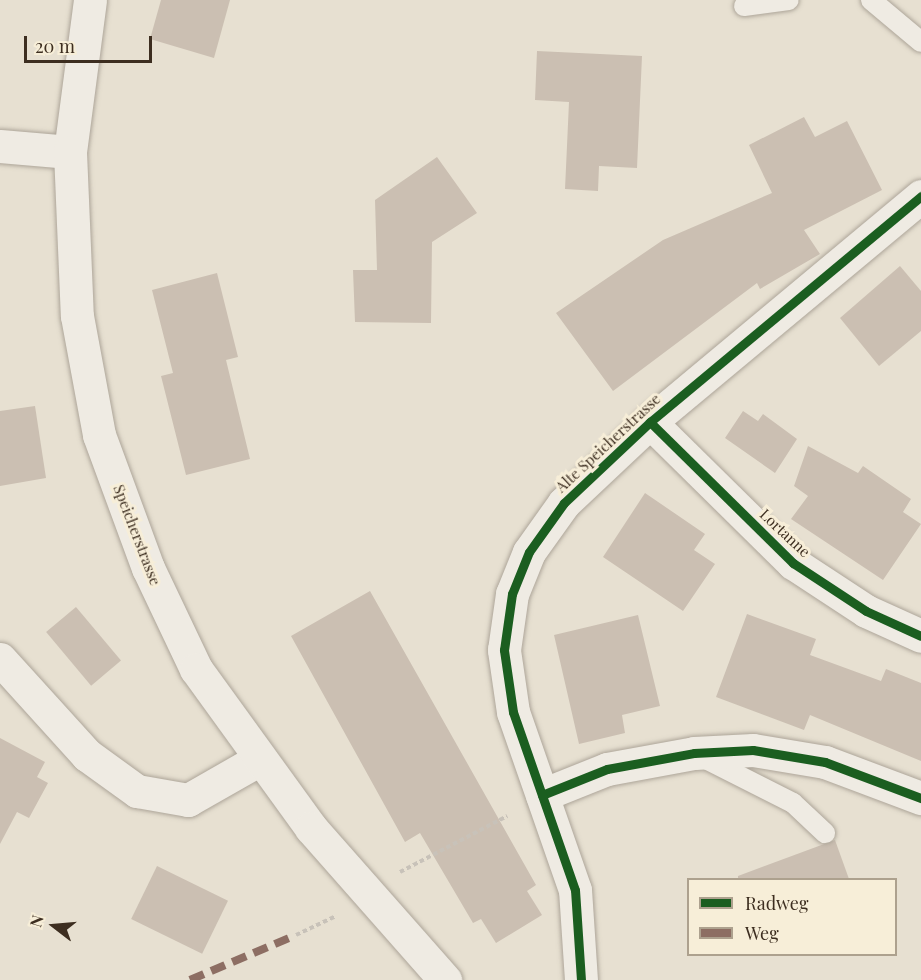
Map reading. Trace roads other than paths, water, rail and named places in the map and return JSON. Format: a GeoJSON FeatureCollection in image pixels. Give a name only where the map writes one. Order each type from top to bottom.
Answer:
{"type":"FeatureCollection","features":[{"type":"Feature","properties":{"kind":"street","name":"Speicherstrasse"},"geometry":{"type":"LineString","coordinates":[[90,0],[70,152],[77,316],[99,435],[148,568],[196,669],[258,760],[445,980]]}},
{"type":"Feature","properties":{"kind":"street"},"geometry":{"type":"LineString","coordinates":[[0,146],[70,152]]}},
{"type":"Feature","properties":{"kind":"street","name":"Alte Speicherstrasse"},"geometry":{"type":"LineString","coordinates":[[581,980],[575,890],[513,712],[504,650],[512,594],[529,552],[564,503],[650,422],[921,196]]}},
{"type":"Feature","properties":{"kind":"street","name":"Lortanne"},"geometry":{"type":"LineString","coordinates":[[650,422],[793,563],[866,611],[921,636]]}},
{"type":"Feature","properties":{"kind":"street"},"geometry":{"type":"LineString","coordinates":[[0,659],[87,755],[137,791],[188,800],[258,760]]}},
{"type":"Feature","properties":{"kind":"street"},"geometry":{"type":"LineString","coordinates":[[542,795],[607,770],[694,753],[753,750],[825,762],[921,798]]}},
{"type":"Feature","properties":{"kind":"lane"},"geometry":{"type":"LineString","coordinates":[[744,6],[789,0]]}},
{"type":"Feature","properties":{"kind":"lane"},"geometry":{"type":"LineString","coordinates":[[871,0],[921,42]]}},
{"type":"Feature","properties":{"kind":"lane"},"geometry":{"type":"LineString","coordinates":[[694,753],[793,803],[825,832]]}}]}
